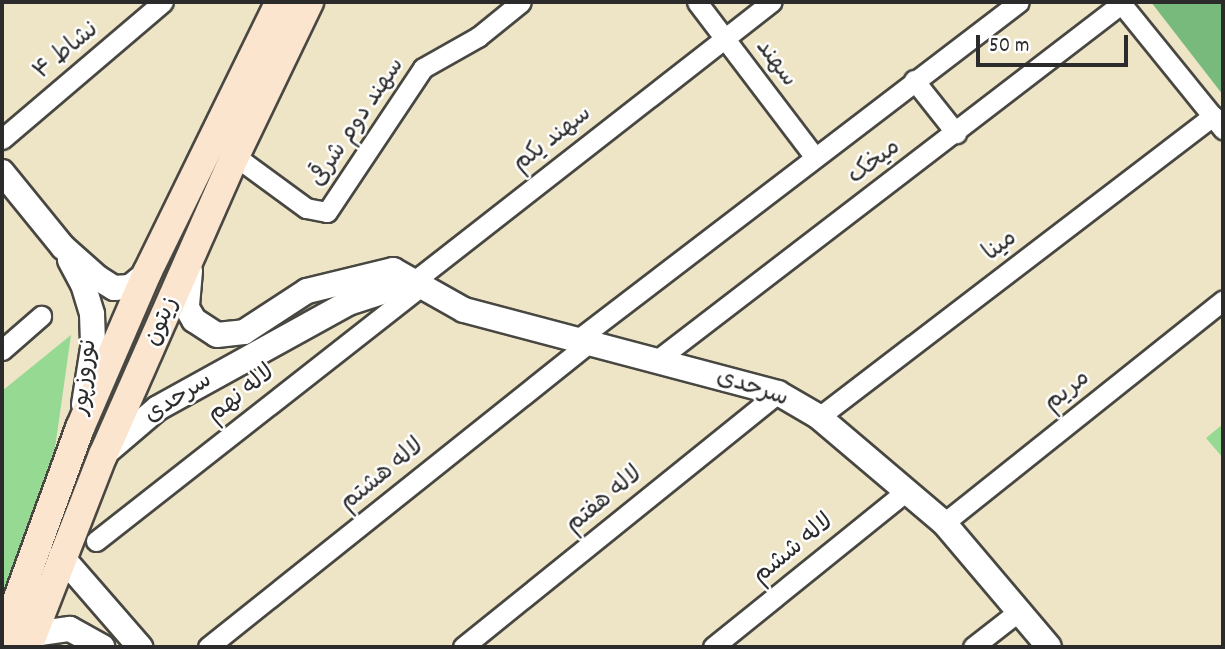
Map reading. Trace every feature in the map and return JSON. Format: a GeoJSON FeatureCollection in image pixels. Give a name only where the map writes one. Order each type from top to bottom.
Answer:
{"type":"FeatureCollection","features":[{"type":"Feature","properties":{"kind":"main road","name":"زیتون"},"geometry":{"type":"LineString","coordinates":[[2,642],[80,428],[147,273],[280,2]]}},
{"type":"Feature","properties":{"kind":"main road","name":"زیتون"},"geometry":{"type":"LineString","coordinates":[[31,640],[61,555],[103,455],[235,156],[309,2]]}},
{"type":"Feature","properties":{"kind":"street","name":"نشاط ۴"},"geometry":{"type":"LineString","coordinates":[[2,139],[163,2]]}},
{"type":"Feature","properties":{"kind":"street","name":"سهند دوم شرقی"},"geometry":{"type":"LineString","coordinates":[[235,156],[306,208],[327,212],[423,68],[478,37],[521,2]]}},
{"type":"Feature","properties":{"kind":"street","name":"سهند"},"geometry":{"type":"LineString","coordinates":[[697,2],[814,156]]}},
{"type":"Feature","properties":{"kind":"street","name":"سهند يكم"},"geometry":{"type":"LineString","coordinates":[[416,285],[724,37],[772,2]]}},
{"type":"Feature","properties":{"kind":"street","name":"میخک"},"geometry":{"type":"LineString","coordinates":[[583,341],[814,156],[1019,2]]}},
{"type":"Feature","properties":{"kind":"street","name":"میخک"},"geometry":{"type":"LineString","coordinates":[[657,360],[956,133],[1121,3]]}},
{"type":"Feature","properties":{"kind":"street"},"geometry":{"type":"LineString","coordinates":[[1121,3],[1218,122]]}},
{"type":"Feature","properties":{"kind":"street"},"geometry":{"type":"LineString","coordinates":[[914,80],[956,133]]}},
{"type":"Feature","properties":{"kind":"street","name":"مینا"},"geometry":{"type":"LineString","coordinates":[[819,417],[1218,122]]}},
{"type":"Feature","properties":{"kind":"street","name":"نوروزپور"},"geometry":{"type":"LineString","coordinates":[[2,172],[63,247],[83,284],[92,314],[93,348],[80,428]]}},
{"type":"Feature","properties":{"kind":"street","name":"نوروزپور"},"geometry":{"type":"LineString","coordinates":[[63,247],[114,288],[130,286],[147,273]]}},
{"type":"Feature","properties":{"kind":"street","name":"سرحدی"},"geometry":{"type":"LineString","coordinates":[[193,256],[187,308],[204,330],[217,335],[244,332],[307,291],[361,274],[393,270],[464,310],[778,393],[819,417],[944,523],[1049,647]]}},
{"type":"Feature","properties":{"kind":"street","name":"سرحدی"},"geometry":{"type":"LineString","coordinates":[[103,455],[170,401],[348,303],[416,285]]}},
{"type":"Feature","properties":{"kind":"street","name":"لاله نهم"},"geometry":{"type":"LineString","coordinates":[[96,541],[416,285]]}},
{"type":"Feature","properties":{"kind":"street","name":"مریم"},"geometry":{"type":"LineString","coordinates":[[944,523],[1223,300]]}},
{"type":"Feature","properties":{"kind":"street"},"geometry":{"type":"LineString","coordinates":[[2,350],[41,316]]}},
{"type":"Feature","properties":{"kind":"street","name":"لاله هشتم"},"geometry":{"type":"LineString","coordinates":[[208,647],[583,341]]}},
{"type":"Feature","properties":{"kind":"street","name":"لاله هفتم"},"geometry":{"type":"LineString","coordinates":[[463,647],[778,393]]}},
{"type":"Feature","properties":{"kind":"street","name":"لاله ششم"},"geometry":{"type":"LineString","coordinates":[[713,647],[906,491]]}},
{"type":"Feature","properties":{"kind":"street"},"geometry":{"type":"LineString","coordinates":[[61,555],[135,642]]}},
{"type":"Feature","properties":{"kind":"street"},"geometry":{"type":"LineString","coordinates":[[973,647],[1019,611]]}},
{"type":"Feature","properties":{"kind":"street"},"geometry":{"type":"LineString","coordinates":[[31,640],[70,629],[105,647],[117,636],[135,642]]}},
{"type":"Feature","properties":{"kind":"green space"},"geometry":{"type":"Polygon","coordinates":[[[1151,2],[1223,2],[1223,95],[1151,2]]]}},
{"type":"Feature","properties":{"kind":"green space"},"geometry":{"type":"Polygon","coordinates":[[[71,335],[55,448],[2,597],[2,391],[71,335]]]}},
{"type":"Feature","properties":{"kind":"green space"},"geometry":{"type":"Polygon","coordinates":[[[1223,424],[1223,458],[1206,438],[1223,424]]]}}]}
